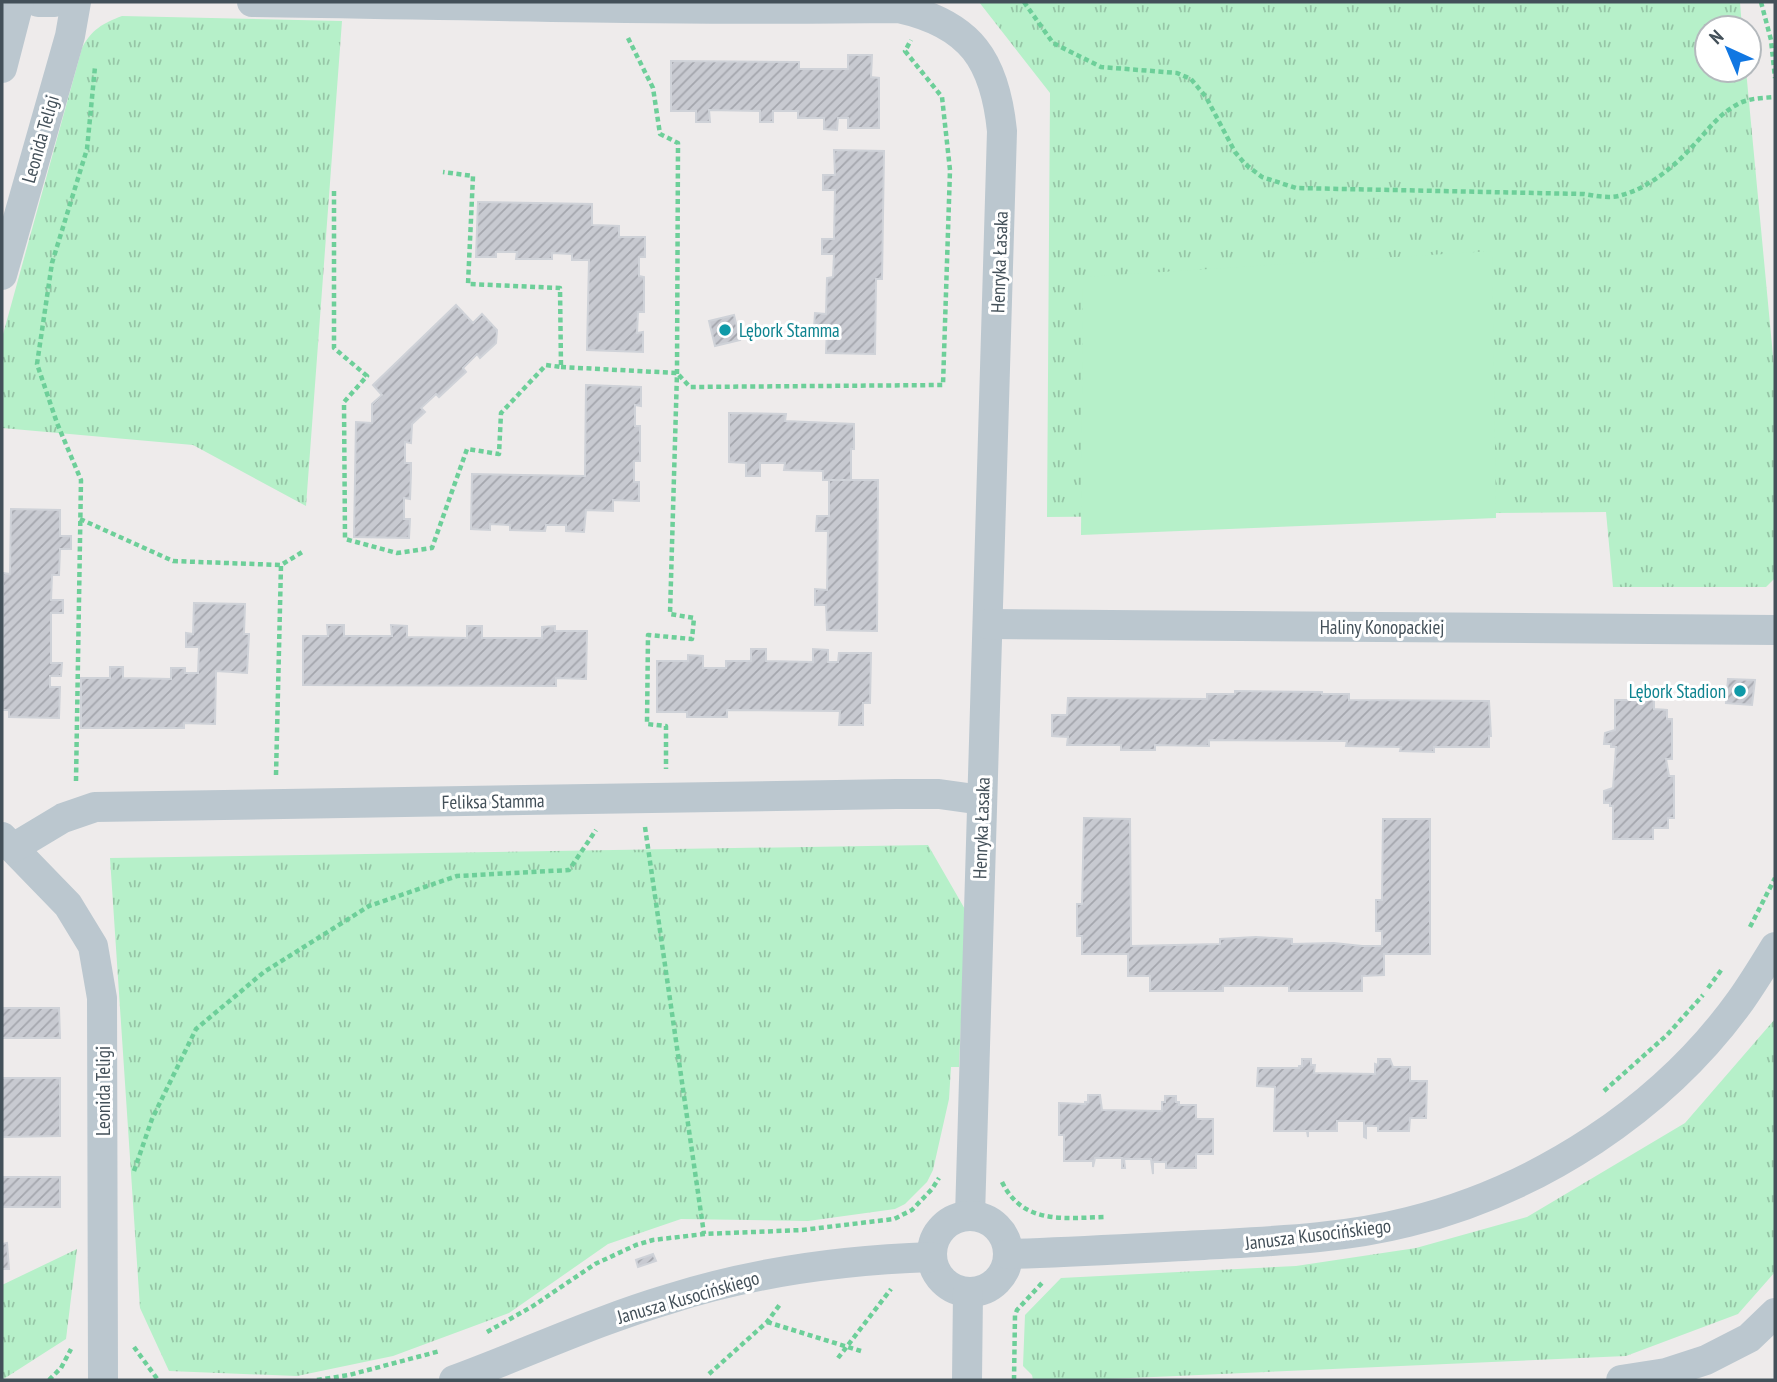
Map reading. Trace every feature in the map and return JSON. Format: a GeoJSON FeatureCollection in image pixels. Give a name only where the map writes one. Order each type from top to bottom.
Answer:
{"type":"FeatureCollection","features":[{"type":"Feature","properties":{"kind":"street"},"geometry":{"type":"LineString","coordinates":[[2,68],[19,2]]}},
{"type":"Feature","properties":{"kind":"street"},"geometry":{"type":"LineString","coordinates":[[38,2],[55,2]]}},
{"type":"Feature","properties":{"kind":"street","name":"Leonida Teligi"},"geometry":{"type":"LineString","coordinates":[[2,275],[70,36],[76,2]]}},
{"type":"Feature","properties":{"kind":"street","name":"Henryka Łasaka"},"geometry":{"type":"LineString","coordinates":[[252,2],[733,10],[925,8],[979,53],[991,74],[999,100],[1001,121],[970,1216]]}},
{"type":"Feature","properties":{"kind":"street","name":"Haliny Konopackiej"},"geometry":{"type":"LineString","coordinates":[[988,624],[1775,630]]}},
{"type":"Feature","properties":{"kind":"street","name":"Feliksa Stamma"},"geometry":{"type":"LineString","coordinates":[[8,843],[95,807],[896,794],[939,794],[982,800]]}},
{"type":"Feature","properties":{"kind":"street","name":"Leonida Teligi"},"geometry":{"type":"LineString","coordinates":[[8,843],[68,905],[93,946],[102,998],[103,1380]]}},
{"type":"Feature","properties":{"kind":"street","name":"Janusza Kusocińskiego"},"geometry":{"type":"LineString","coordinates":[[1008,1254],[1286,1241],[1350,1234],[1410,1222],[1482,1198],[1542,1171],[1610,1129],[1651,1096],[1699,1051],[1740,1002],[1775,947]]}},
{"type":"Feature","properties":{"kind":"street"},"geometry":{"type":"LineString","coordinates":[[970,1216],[984,1218],[994,1224],[1007,1243],[1008,1254],[1001,1277],[980,1290],[968,1292],[948,1285],[940,1277],[932,1257],[933,1244],[939,1232],[948,1223],[970,1216]]}},
{"type":"Feature","properties":{"kind":"street","name":"Janusza Kusocińskiego"},"geometry":{"type":"LineString","coordinates":[[454,1380],[620,1315],[729,1282],[806,1268],[895,1258],[932,1257]]}},
{"type":"Feature","properties":{"kind":"street"},"geometry":{"type":"LineString","coordinates":[[967,1380],[968,1292]]}},
{"type":"Feature","properties":{"kind":"street"},"geometry":{"type":"LineString","coordinates":[[1621,1380],[1666,1373],[1706,1360],[1749,1338],[1775,1313]]}},
{"type":"Feature","properties":{"kind":"path"},"geometry":{"type":"LineString","coordinates":[[1024,2],[1053,43],[1101,67],[1177,73],[1191,79],[1206,97],[1234,152],[1245,164],[1262,177],[1296,188],[1584,194],[1608,197],[1623,195],[1671,166],[1711,124],[1737,105],[1759,98],[1775,97]]}},
{"type":"Feature","properties":{"kind":"path"},"geometry":{"type":"LineString","coordinates":[[1760,2],[1771,40],[1775,78]]}},
{"type":"Feature","properties":{"kind":"path"},"geometry":{"type":"LineString","coordinates":[[129,1183],[152,1119],[196,1029],[264,972],[369,906],[457,876],[569,870],[641,799],[666,726],[647,724],[649,635],[692,639],[694,618],[670,614],[677,373],[678,143],[660,134],[653,89],[612,6]]}},
{"type":"Feature","properties":{"kind":"path"},"geometry":{"type":"LineString","coordinates":[[334,191],[334,348],[367,376],[344,402],[345,539],[397,552],[432,548],[467,449],[499,454],[501,412],[546,365],[677,373],[690,387],[943,385],[950,170],[942,97],[905,51],[925,8]]}},
{"type":"Feature","properties":{"kind":"path"},"geometry":{"type":"LineString","coordinates":[[76,814],[81,480],[57,423],[37,364],[52,263],[88,149],[96,58]]}},
{"type":"Feature","properties":{"kind":"path"},"geometry":{"type":"LineString","coordinates":[[443,172],[473,176],[468,284],[560,288],[561,367]]}},
{"type":"Feature","properties":{"kind":"path"},"geometry":{"type":"LineString","coordinates":[[80,519],[173,561],[281,565],[304,551]]}},
{"type":"Feature","properties":{"kind":"path"},"geometry":{"type":"LineString","coordinates":[[275,804],[281,565]]}},
{"type":"Feature","properties":{"kind":"path"},"geometry":{"type":"LineString","coordinates":[[641,799],[704,1234]]}},
{"type":"Feature","properties":{"kind":"path"},"geometry":{"type":"LineString","coordinates":[[1747,932],[1775,878]]}},
{"type":"Feature","properties":{"kind":"path"},"geometry":{"type":"LineString","coordinates":[[1596,1098],[1667,1035],[1705,993],[1728,961]]}},
{"type":"Feature","properties":{"kind":"path"},"geometry":{"type":"LineString","coordinates":[[483,1334],[533,1306],[595,1264],[653,1240],[704,1234],[802,1230],[894,1219],[919,1204],[937,1183],[940,1175],[1000,1178],[1015,1200],[1031,1212],[1046,1218],[1112,1216]]}},
{"type":"Feature","properties":{"kind":"path"},"geometry":{"type":"LineString","coordinates":[[1014,1380],[1015,1315],[1048,1273],[1047,1253]]}},
{"type":"Feature","properties":{"kind":"path"},"geometry":{"type":"LineString","coordinates":[[838,1358],[892,1286]]}},
{"type":"Feature","properties":{"kind":"path"},"geometry":{"type":"LineString","coordinates":[[709,1374],[767,1322],[782,1301]]}},
{"type":"Feature","properties":{"kind":"path"},"geometry":{"type":"LineString","coordinates":[[767,1322],[861,1351]]}},
{"type":"Feature","properties":{"kind":"path"},"geometry":{"type":"LineString","coordinates":[[317,1380],[398,1363],[451,1347]]}},
{"type":"Feature","properties":{"kind":"green space"},"geometry":{"type":"Polygon","coordinates":[[[979,2],[1740,2],[1741,14],[1693,14],[1693,84],[1747,84],[1775,377],[1775,578],[1766,587],[1613,587],[1606,512],[1047,517],[1050,93],[979,2]]]}},
{"type":"Feature","properties":{"kind":"green space"},"geometry":{"type":"Polygon","coordinates":[[[122,16],[342,21],[306,506],[193,445],[2,428],[2,338],[82,48],[98,28],[122,16]]]}},
{"type":"Feature","properties":{"kind":"green space"},"geometry":{"type":"Polygon","coordinates":[[[1492,251],[1496,518],[1081,535],[1083,277],[1492,251]]]}},
{"type":"Feature","properties":{"kind":"green space"},"geometry":{"type":"Polygon","coordinates":[[[928,845],[966,911],[959,1067],[951,1067],[949,1099],[933,1170],[927,1182],[905,1204],[895,1209],[808,1221],[681,1219],[608,1244],[509,1313],[393,1356],[297,1376],[169,1371],[140,1308],[110,858],[928,845]]]}},
{"type":"Feature","properties":{"kind":"green space"},"geometry":{"type":"Polygon","coordinates":[[[1775,1019],[1775,1272],[1738,1314],[1626,1356],[1086,1380],[1033,1380],[1023,1366],[1025,1315],[1061,1278],[1296,1266],[1416,1248],[1527,1217],[1685,1123],[1775,1019]]]}},
{"type":"Feature","properties":{"kind":"green space"},"geometry":{"type":"Polygon","coordinates":[[[77,1249],[66,1339],[2,1380],[2,1285],[77,1249]]]}},
{"type":"Feature","properties":{"kind":"building"},"geometry":{"type":"Polygon","coordinates":[[[848,55],[872,55],[871,77],[879,78],[879,128],[848,128],[848,118],[838,118],[837,130],[824,129],[824,118],[798,118],[798,111],[773,111],[773,122],[760,122],[760,111],[709,110],[710,122],[696,122],[696,111],[671,111],[671,61],[799,62],[799,69],[848,69],[848,55]]]}},
{"type":"Feature","properties":{"kind":"building"},"geometry":{"type":"Polygon","coordinates":[[[834,150],[884,151],[882,279],[876,279],[875,354],[826,353],[827,328],[814,328],[815,313],[826,314],[827,278],[833,277],[834,254],[822,254],[822,239],[834,239],[835,190],[823,190],[823,175],[835,175],[834,150]]]}},
{"type":"Feature","properties":{"kind":"building"},"geometry":{"type":"Polygon","coordinates":[[[478,202],[592,204],[592,225],[619,226],[619,237],[645,237],[645,257],[639,257],[639,276],[644,277],[644,312],[638,312],[637,333],[643,332],[643,352],[587,350],[589,260],[572,260],[572,254],[552,253],[552,259],[516,259],[517,252],[496,252],[496,257],[476,257],[478,202]]]}},
{"type":"Feature","properties":{"kind":"building"},"geometry":{"type":"Polygon","coordinates":[[[456,305],[473,323],[482,314],[497,330],[496,343],[480,358],[477,354],[463,368],[466,372],[439,397],[436,394],[421,408],[425,412],[412,424],[411,443],[405,442],[405,463],[411,463],[410,499],[404,498],[404,519],[410,519],[409,538],[354,537],[356,422],[372,423],[372,404],[382,395],[373,385],[456,305]]]}},
{"type":"Feature","properties":{"kind":"building","name":"Lębork Stamma"},"geometry":{"type":"Polygon","coordinates":[[[734,315],[740,340],[715,346],[709,321],[734,315]]]}},
{"type":"Feature","properties":{"kind":"building"},"geometry":{"type":"Polygon","coordinates":[[[586,385],[641,387],[641,406],[635,405],[635,426],[640,426],[640,461],[634,461],[634,482],[639,482],[639,501],[613,500],[613,511],[586,510],[584,532],[566,531],[566,525],[546,525],[545,531],[510,530],[510,525],[490,524],[490,530],[471,529],[472,474],[585,476],[586,385]]]}},
{"type":"Feature","properties":{"kind":"building"},"geometry":{"type":"Polygon","coordinates":[[[729,413],[786,414],[785,421],[854,424],[851,480],[823,480],[823,471],[784,470],[785,463],[760,463],[760,476],[746,476],[746,463],[729,462],[729,413]]]}},
{"type":"Feature","properties":{"kind":"building"},"geometry":{"type":"Polygon","coordinates":[[[829,480],[878,480],[877,631],[827,630],[826,605],[815,605],[815,589],[827,590],[828,531],[816,531],[817,516],[829,516],[829,480]]]}},
{"type":"Feature","properties":{"kind":"building"},"geometry":{"type":"Polygon","coordinates":[[[11,509],[60,510],[60,536],[71,536],[71,549],[60,549],[59,575],[52,575],[51,600],[63,600],[63,613],[51,613],[51,663],[62,663],[61,676],[50,676],[50,687],[60,687],[59,718],[9,717],[9,710],[2,710],[3,573],[10,574],[11,509]]]}},
{"type":"Feature","properties":{"kind":"building"},"geometry":{"type":"Polygon","coordinates":[[[194,603],[245,604],[244,634],[249,634],[247,673],[216,671],[215,724],[184,723],[184,728],[81,728],[81,678],[110,678],[110,667],[123,667],[123,678],[171,679],[171,668],[185,668],[185,673],[198,673],[199,647],[186,647],[186,633],[193,634],[194,603]]]}},
{"type":"Feature","properties":{"kind":"building"},"geometry":{"type":"Polygon","coordinates":[[[327,625],[344,625],[344,636],[392,636],[391,625],[407,626],[407,637],[467,638],[467,626],[482,626],[482,638],[542,638],[542,627],[555,626],[555,631],[587,631],[586,679],[556,678],[556,686],[303,685],[303,636],[328,636],[327,625]]]}},
{"type":"Feature","properties":{"kind":"building"},"geometry":{"type":"Polygon","coordinates":[[[751,649],[766,649],[766,661],[813,662],[813,649],[828,650],[828,662],[838,662],[839,653],[871,653],[870,703],[863,703],[863,725],[839,725],[840,711],[727,710],[727,717],[687,717],[687,712],[657,712],[657,661],[688,661],[688,655],[703,656],[703,668],[726,668],[726,661],[751,661],[751,649]]]}},
{"type":"Feature","properties":{"kind":"building","name":"Lębork Stadion"},"geometry":{"type":"Polygon","coordinates":[[[1728,679],[1755,680],[1752,705],[1726,703],[1728,679]]]}},
{"type":"Feature","properties":{"kind":"building"},"geometry":{"type":"Polygon","coordinates":[[[1235,691],[1349,694],[1349,700],[1489,701],[1489,747],[1434,747],[1434,752],[1400,751],[1401,747],[1346,746],[1347,741],[1209,740],[1209,746],[1155,745],[1155,750],[1121,750],[1121,745],[1067,745],[1068,737],[1052,736],[1052,715],[1067,715],[1068,698],[1207,699],[1207,694],[1235,694],[1235,691]]]}},
{"type":"Feature","properties":{"kind":"building"},"geometry":{"type":"Polygon","coordinates":[[[1615,700],[1654,700],[1654,709],[1667,710],[1667,719],[1672,719],[1672,759],[1666,759],[1669,776],[1674,776],[1674,818],[1668,818],[1668,828],[1653,828],[1653,839],[1613,839],[1613,806],[1604,803],[1604,791],[1613,788],[1616,747],[1604,744],[1605,733],[1615,730],[1615,700]]]}},
{"type":"Feature","properties":{"kind":"building"},"geometry":{"type":"Polygon","coordinates":[[[1084,818],[1130,819],[1131,946],[1220,944],[1220,939],[1256,937],[1292,939],[1292,944],[1382,946],[1382,931],[1376,931],[1376,900],[1382,900],[1383,819],[1430,819],[1430,954],[1384,954],[1384,975],[1362,976],[1362,991],[1289,991],[1289,986],[1223,986],[1223,991],[1150,991],[1150,976],[1128,976],[1128,954],[1082,954],[1082,936],[1077,936],[1077,904],[1082,904],[1084,818]]]}},
{"type":"Feature","properties":{"kind":"building"},"geometry":{"type":"Polygon","coordinates":[[[2,1008],[59,1008],[60,1038],[2,1038],[2,1008]]]}},
{"type":"Feature","properties":{"kind":"building"},"geometry":{"type":"Polygon","coordinates":[[[1302,1059],[1311,1059],[1311,1065],[1315,1065],[1314,1073],[1375,1074],[1378,1059],[1390,1059],[1393,1067],[1410,1067],[1410,1081],[1427,1081],[1426,1118],[1410,1118],[1409,1131],[1378,1131],[1378,1126],[1366,1126],[1366,1138],[1364,1121],[1337,1121],[1337,1131],[1308,1131],[1308,1137],[1307,1131],[1274,1131],[1275,1087],[1257,1086],[1258,1068],[1299,1068],[1302,1066],[1302,1059]]]}},
{"type":"Feature","properties":{"kind":"building"},"geometry":{"type":"Polygon","coordinates":[[[2,1078],[60,1078],[60,1136],[2,1137],[2,1078]]]}},
{"type":"Feature","properties":{"kind":"building"},"geometry":{"type":"Polygon","coordinates":[[[1088,1095],[1100,1095],[1102,1110],[1162,1111],[1165,1096],[1176,1096],[1179,1105],[1196,1105],[1196,1119],[1213,1119],[1213,1154],[1196,1154],[1196,1168],[1166,1168],[1166,1162],[1153,1162],[1153,1174],[1151,1159],[1124,1159],[1125,1168],[1122,1168],[1122,1158],[1095,1158],[1093,1167],[1093,1161],[1064,1161],[1064,1135],[1059,1135],[1059,1103],[1085,1104],[1088,1102],[1088,1095]]]}},
{"type":"Feature","properties":{"kind":"building"},"geometry":{"type":"Polygon","coordinates":[[[2,1177],[60,1177],[60,1207],[2,1207],[2,1177]]]}},
{"type":"Feature","properties":{"kind":"building"},"geometry":{"type":"Polygon","coordinates":[[[7,1243],[9,1269],[2,1269],[2,1244],[7,1243]]]}},
{"type":"Feature","properties":{"kind":"building"},"geometry":{"type":"Polygon","coordinates":[[[653,1254],[656,1261],[638,1267],[636,1260],[653,1254]]]}},
{"type":"Feature","properties":{"kind":"place","name":"Lębork Stamma"},"geometry":{"type":"Point","coordinates":[725,330]}},
{"type":"Feature","properties":{"kind":"place","name":"Lębork Stadion"},"geometry":{"type":"Point","coordinates":[1740,691]}}]}
